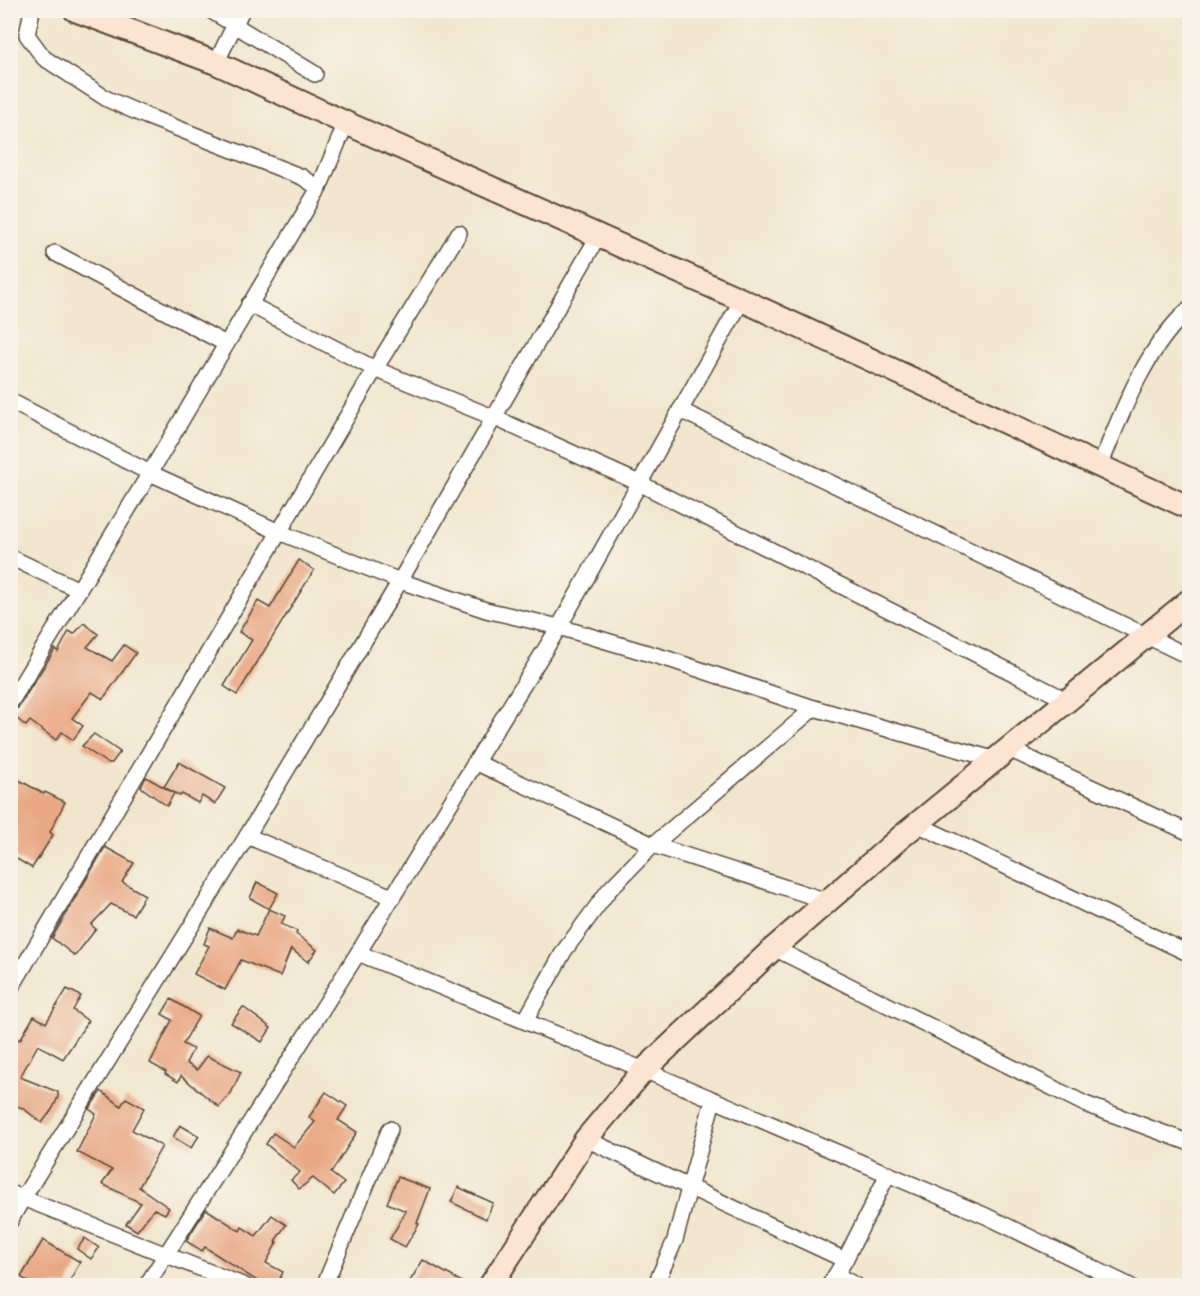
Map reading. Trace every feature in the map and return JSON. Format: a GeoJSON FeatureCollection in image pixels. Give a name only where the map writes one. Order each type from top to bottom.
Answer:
{"type":"FeatureCollection","features":[{"type":"Feature","properties":{"kind":"main road"},"geometry":{"type":"LineString","coordinates":[[75,10],[216,63],[742,300],[1190,508]]}},
{"type":"Feature","properties":{"kind":"main road"},"geometry":{"type":"LineString","coordinates":[[490,1286],[586,1139],[644,1070],[774,948],[917,824],[1190,600]]}},
{"type":"Feature","properties":{"kind":"street"},"geometry":{"type":"LineString","coordinates":[[32,10],[27,35],[44,58],[107,99],[302,177],[319,188]]}},
{"type":"Feature","properties":{"kind":"street"},"geometry":{"type":"LineString","coordinates":[[210,10],[315,74]]}},
{"type":"Feature","properties":{"kind":"street"},"geometry":{"type":"LineString","coordinates":[[216,63],[242,10]]}},
{"type":"Feature","properties":{"kind":"street"},"geometry":{"type":"LineString","coordinates":[[10,704],[319,188],[346,123]]}},
{"type":"Feature","properties":{"kind":"street"},"geometry":{"type":"LineString","coordinates":[[10,990],[375,369],[459,233]]}},
{"type":"Feature","properties":{"kind":"street"},"geometry":{"type":"LineString","coordinates":[[10,1221],[17,1195],[247,837],[400,581],[599,235]]}},
{"type":"Feature","properties":{"kind":"street"},"geometry":{"type":"LineString","coordinates":[[55,254],[226,344]]}},
{"type":"Feature","properties":{"kind":"street"},"geometry":{"type":"LineString","coordinates":[[146,1286],[358,953],[559,627],[742,300]]}},
{"type":"Feature","properties":{"kind":"street"},"geometry":{"type":"LineString","coordinates":[[249,304],[375,369],[495,418],[639,483],[1068,701]]}},
{"type":"Feature","properties":{"kind":"street"},"geometry":{"type":"LineString","coordinates":[[1100,466],[1133,385],[1172,324],[1190,308]]}},
{"type":"Feature","properties":{"kind":"street"},"geometry":{"type":"LineString","coordinates":[[10,401],[150,473],[279,532],[400,581],[486,610],[559,627],[671,660],[814,708],[1003,754],[1190,832]]}},
{"type":"Feature","properties":{"kind":"street"},"geometry":{"type":"LineString","coordinates":[[680,410],[1190,657]]}},
{"type":"Feature","properties":{"kind":"street"},"geometry":{"type":"LineString","coordinates":[[10,557],[79,590]]}},
{"type":"Feature","properties":{"kind":"street"},"geometry":{"type":"LineString","coordinates":[[525,1021],[570,942],[609,890],[653,845],[814,708]]}},
{"type":"Feature","properties":{"kind":"street"},"geometry":{"type":"LineString","coordinates":[[475,762],[653,845],[827,902]]}},
{"type":"Feature","properties":{"kind":"street"},"geometry":{"type":"LineString","coordinates":[[917,824],[1190,954]]}},
{"type":"Feature","properties":{"kind":"street"},"geometry":{"type":"LineString","coordinates":[[247,837],[392,897]]}},
{"type":"Feature","properties":{"kind":"street"},"geometry":{"type":"LineString","coordinates":[[774,948],[1085,1104],[1190,1143]]}},
{"type":"Feature","properties":{"kind":"street"},"geometry":{"type":"LineString","coordinates":[[358,953],[644,1070],[986,1216],[1130,1286]]}},
{"type":"Feature","properties":{"kind":"street"},"geometry":{"type":"LineString","coordinates":[[655,1286],[675,1240],[713,1100]]}},
{"type":"Feature","properties":{"kind":"street"},"geometry":{"type":"LineString","coordinates":[[324,1286],[390,1129]]}},
{"type":"Feature","properties":{"kind":"street"},"geometry":{"type":"LineString","coordinates":[[586,1139],[845,1260]]}},
{"type":"Feature","properties":{"kind":"street"},"geometry":{"type":"LineString","coordinates":[[857,1286],[833,1280],[888,1174]]}},
{"type":"Feature","properties":{"kind":"street"},"geometry":{"type":"LineString","coordinates":[[17,1195],[245,1286]]}},
{"type":"Feature","properties":{"kind":"building"},"geometry":{"type":"Polygon","coordinates":[[[299,560],[314,570],[237,695],[224,686],[252,640],[239,632],[258,601],[270,608],[299,560]]]}},
{"type":"Feature","properties":{"kind":"building"},"geometry":{"type":"Polygon","coordinates":[[[84,623],[98,634],[87,647],[112,661],[124,645],[136,653],[103,699],[92,692],[72,718],[83,726],[73,740],[62,732],[56,740],[30,721],[26,726],[10,713],[18,708],[55,649],[58,652],[69,631],[74,634],[84,623]]]}},
{"type":"Feature","properties":{"kind":"building"},"geometry":{"type":"Polygon","coordinates":[[[94,734],[120,752],[112,763],[107,763],[82,746],[94,734]]]}},
{"type":"Feature","properties":{"kind":"building"},"geometry":{"type":"Polygon","coordinates":[[[179,762],[225,788],[215,804],[202,796],[198,803],[164,787],[179,762]]]}},
{"type":"Feature","properties":{"kind":"building"},"geometry":{"type":"Polygon","coordinates":[[[10,775],[44,794],[45,792],[65,802],[50,832],[53,835],[32,868],[10,855],[10,775]]]}},
{"type":"Feature","properties":{"kind":"building"},"geometry":{"type":"Polygon","coordinates":[[[146,777],[174,793],[167,806],[141,787],[146,777]]]}},
{"type":"Feature","properties":{"kind":"building"},"geometry":{"type":"Polygon","coordinates":[[[105,847],[134,863],[122,882],[145,895],[133,915],[111,904],[91,925],[96,929],[75,956],[52,938],[105,847]]]}},
{"type":"Feature","properties":{"kind":"building"},"geometry":{"type":"Polygon","coordinates":[[[257,882],[278,893],[269,909],[250,898],[257,882]]]}},
{"type":"Feature","properties":{"kind":"building"},"geometry":{"type":"Polygon","coordinates":[[[269,909],[285,916],[281,924],[297,931],[296,934],[317,950],[308,962],[291,949],[280,976],[241,960],[225,990],[194,974],[209,946],[204,944],[210,928],[233,938],[237,929],[256,936],[269,909]]]}},
{"type":"Feature","properties":{"kind":"building"},"geometry":{"type":"Polygon","coordinates":[[[67,989],[81,996],[73,1010],[88,1021],[63,1059],[38,1045],[20,1077],[58,1092],[53,1108],[42,1123],[24,1109],[10,1103],[10,1035],[20,1040],[34,1016],[46,1023],[67,989]]]}},
{"type":"Feature","properties":{"kind":"building"},"geometry":{"type":"Polygon","coordinates":[[[171,999],[199,1016],[183,1044],[193,1049],[186,1063],[197,1070],[207,1056],[241,1072],[231,1093],[219,1107],[181,1076],[178,1082],[150,1063],[172,1020],[162,1014],[171,999]]]}},
{"type":"Feature","properties":{"kind":"building"},"geometry":{"type":"Polygon","coordinates":[[[243,1007],[271,1028],[262,1042],[231,1023],[243,1007]]]}},
{"type":"Feature","properties":{"kind":"building"},"geometry":{"type":"Polygon","coordinates":[[[101,1091],[121,1106],[126,1098],[144,1108],[132,1130],[162,1146],[139,1187],[169,1208],[165,1214],[154,1209],[137,1231],[126,1224],[141,1203],[102,1184],[112,1170],[77,1152],[96,1114],[89,1109],[101,1091]]]}},
{"type":"Feature","properties":{"kind":"building"},"geometry":{"type":"Polygon","coordinates":[[[326,1092],[347,1106],[338,1120],[357,1132],[331,1173],[344,1183],[334,1195],[313,1178],[299,1189],[291,1180],[300,1172],[266,1144],[273,1133],[294,1147],[315,1122],[309,1117],[326,1092]]]}},
{"type":"Feature","properties":{"kind":"building"},"geometry":{"type":"Polygon","coordinates":[[[180,1125],[199,1136],[191,1148],[173,1137],[180,1125]]]}},
{"type":"Feature","properties":{"kind":"building"},"geometry":{"type":"Polygon","coordinates":[[[398,1177],[430,1189],[417,1223],[419,1224],[405,1247],[390,1239],[406,1211],[387,1203],[398,1177]]]}},
{"type":"Feature","properties":{"kind":"building"},"geometry":{"type":"Polygon","coordinates":[[[458,1187],[493,1203],[486,1219],[451,1202],[458,1187]]]}},
{"type":"Feature","properties":{"kind":"building"},"geometry":{"type":"Polygon","coordinates":[[[206,1209],[240,1231],[242,1227],[256,1236],[272,1215],[286,1225],[275,1241],[277,1242],[266,1263],[283,1272],[276,1286],[255,1286],[257,1281],[205,1247],[202,1251],[186,1241],[206,1209]]]}},
{"type":"Feature","properties":{"kind":"building"},"geometry":{"type":"Polygon","coordinates":[[[85,1238],[99,1248],[91,1259],[77,1249],[85,1238]]]}},
{"type":"Feature","properties":{"kind":"building"},"geometry":{"type":"Polygon","coordinates":[[[43,1240],[80,1262],[67,1286],[35,1286],[21,1277],[43,1240]]]}},
{"type":"Feature","properties":{"kind":"building"},"geometry":{"type":"Polygon","coordinates":[[[423,1260],[469,1286],[407,1286],[423,1260]]]}}]}
